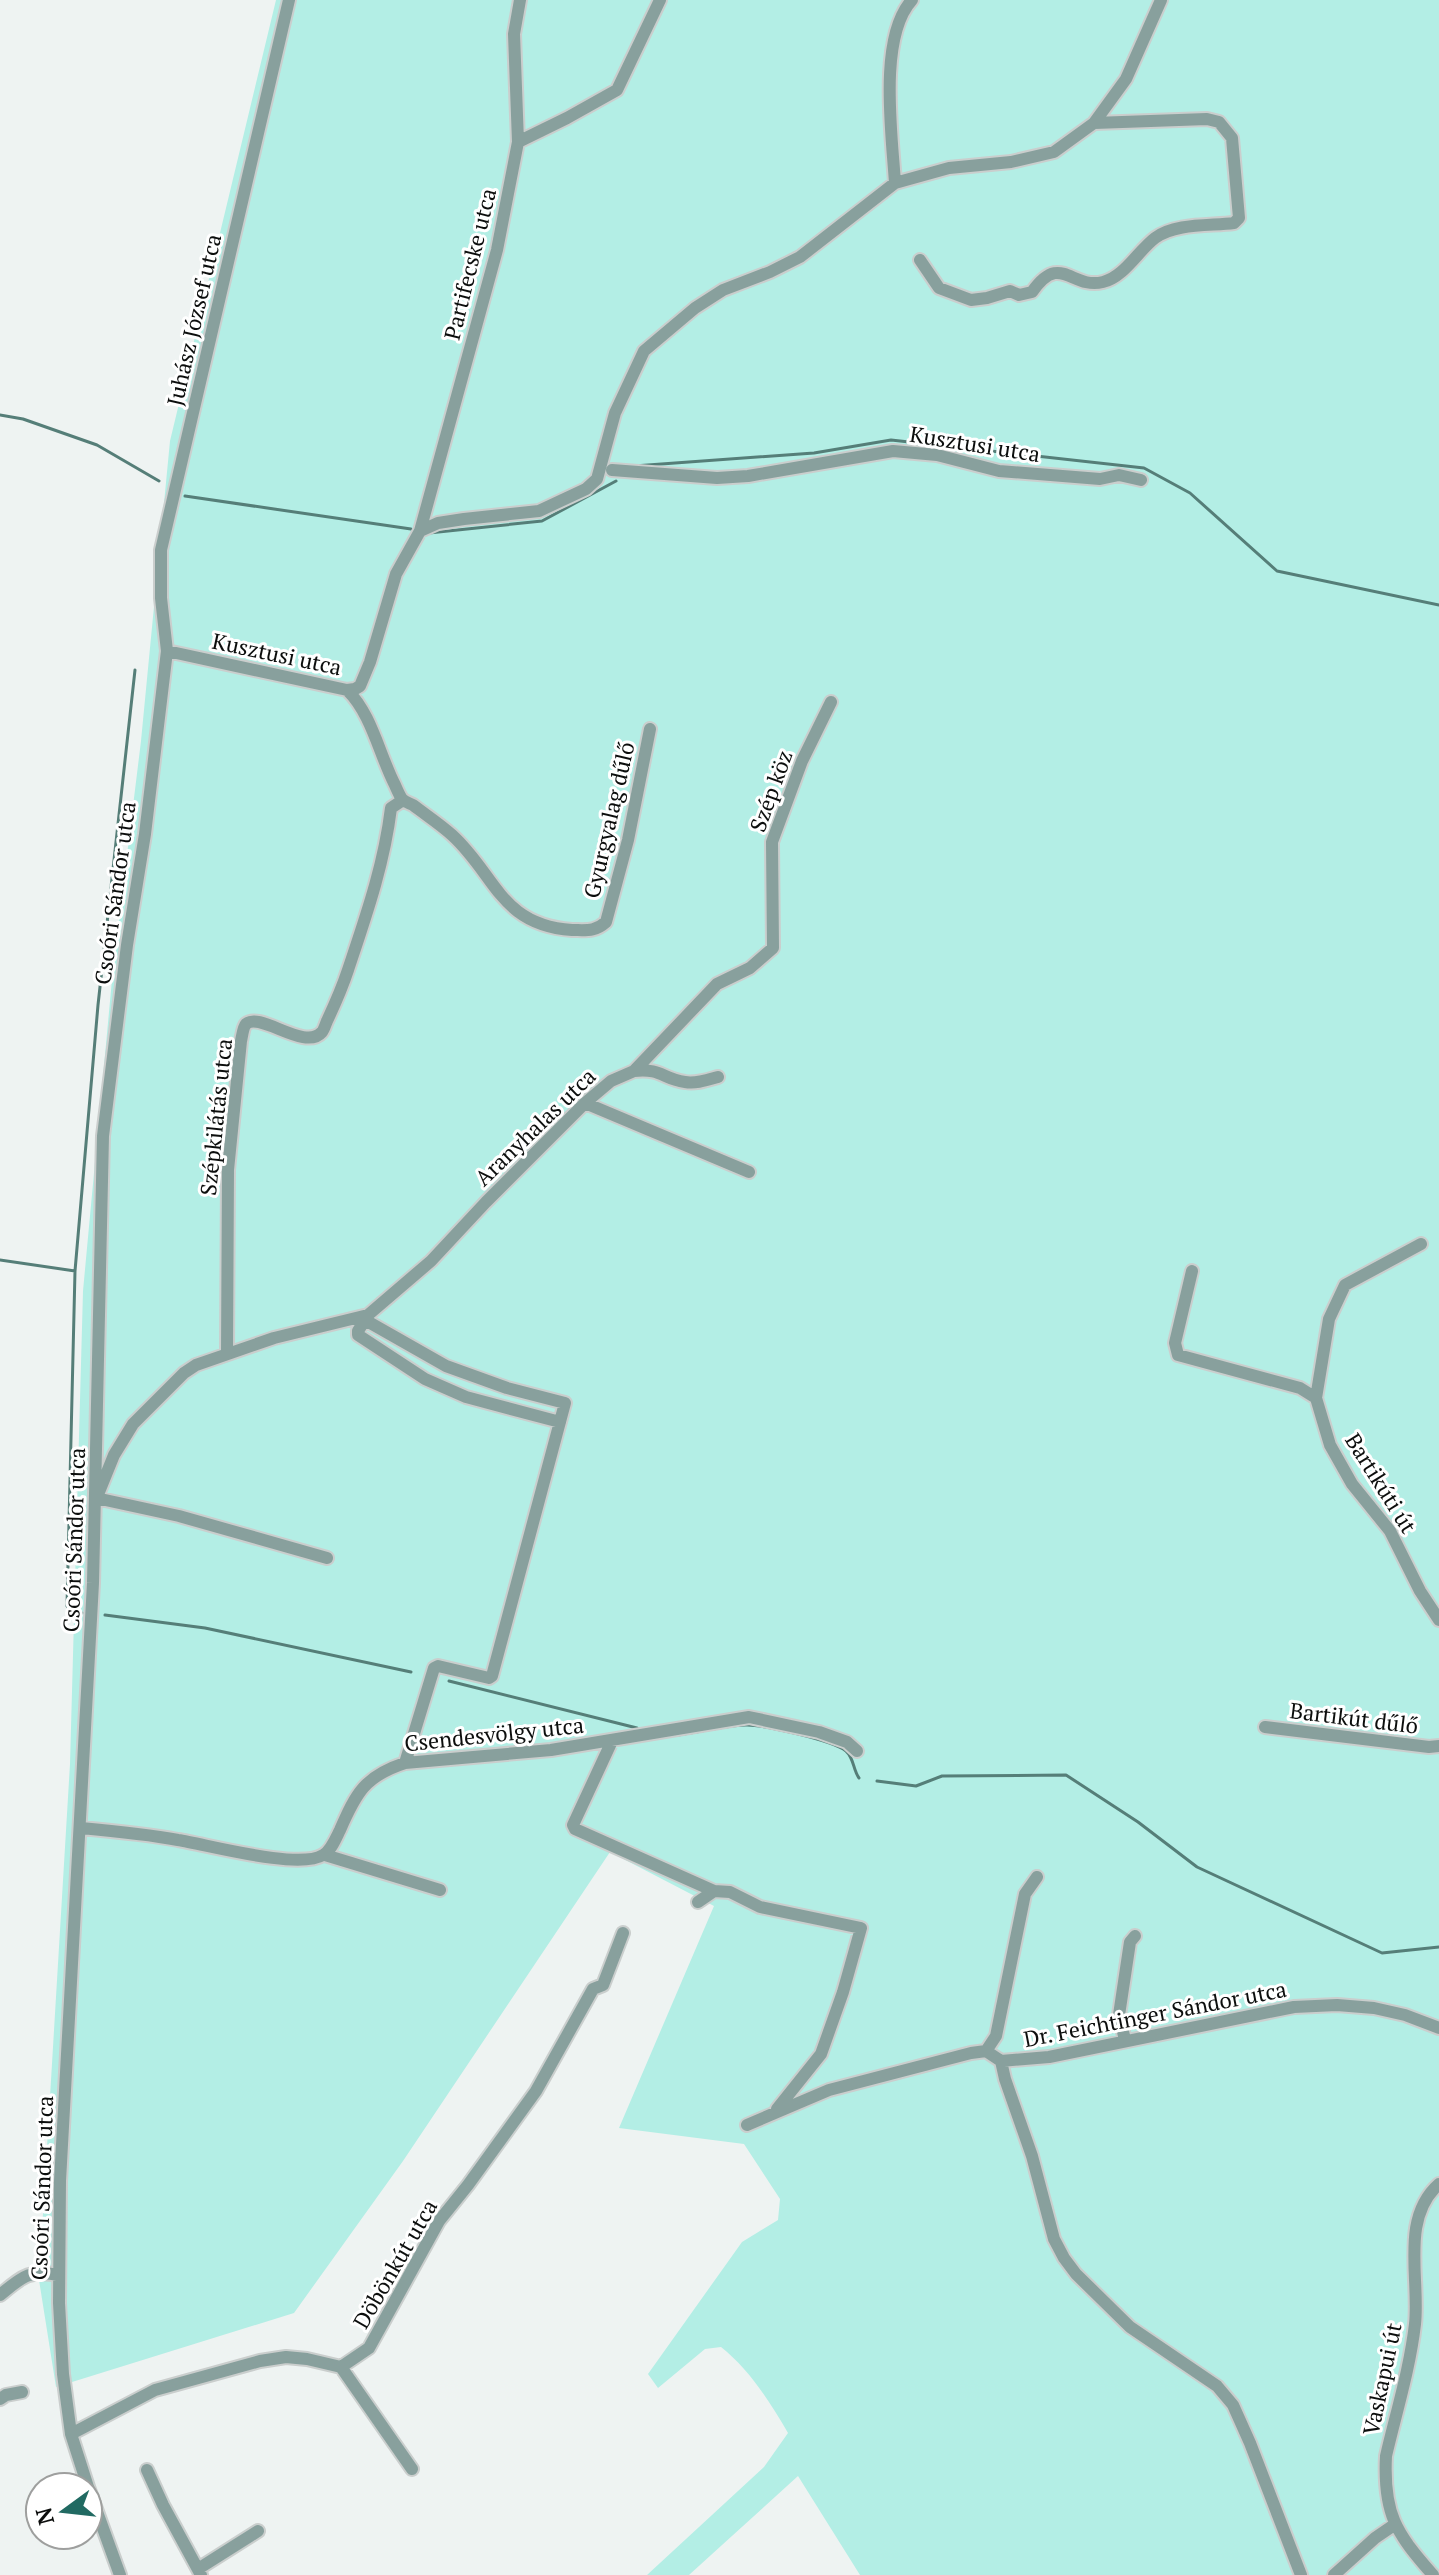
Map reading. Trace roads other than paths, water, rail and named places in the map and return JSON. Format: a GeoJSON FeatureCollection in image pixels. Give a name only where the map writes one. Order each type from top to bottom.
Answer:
{"type":"FeatureCollection","features":[{"type":"Feature","properties":{"kind":"street","name":"Juhász József utca"},"geometry":{"type":"LineString","coordinates":[[167,651],[161,598],[161,550],[289,0]]}},
{"type":"Feature","properties":{"kind":"street","name":"Partifecske utca"},"geometry":{"type":"LineString","coordinates":[[420,531],[497,250],[518,142],[514,34],[520,0]]}},
{"type":"Feature","properties":{"kind":"street"},"geometry":{"type":"LineString","coordinates":[[518,142],[617,90],[660,0]]}},
{"type":"Feature","properties":{"kind":"street"},"geometry":{"type":"LineString","coordinates":[[895,183],[891,48],[905,8],[912,0]]}},
{"type":"Feature","properties":{"kind":"street"},"geometry":{"type":"LineString","coordinates":[[420,531],[429,526],[464,519],[539,511],[586,489],[597,479],[615,413],[644,351],[695,308],[723,290],[800,257],[895,183],[949,168],[1011,162],[1054,152],[1094,123],[1126,79],[1161,0]]}},
{"type":"Feature","properties":{"kind":"street"},"geometry":{"type":"LineString","coordinates":[[920,260],[939,288],[971,300],[1010,291],[1019,295],[1032,292],[1041,280],[1060,271],[1090,284],[1103,282],[1113,278],[1156,238],[1170,230],[1234,223],[1239,218],[1232,138],[1219,122],[1207,119],[1094,123]]}},
{"type":"Feature","properties":{"kind":"street","name":"Kusztusi utca"},"geometry":{"type":"LineString","coordinates":[[612,470],[717,478],[748,476],[893,451],[937,455],[999,471],[1100,479],[1119,475],[1141,480]]}},
{"type":"Feature","properties":{"kind":"street","name":"Kusztusi utca"},"geometry":{"type":"LineString","coordinates":[[167,651],[347,690],[355,689],[360,686],[370,662],[396,574],[420,531]]}},
{"type":"Feature","properties":{"kind":"street","name":"Csoóri Sándor utca"},"geometry":{"type":"LineString","coordinates":[[83,2471],[71,2434],[63,2374],[59,2275],[60,2181],[96,1498],[103,1136],[167,651]]}},
{"type":"Feature","properties":{"kind":"street","name":"Gyurgyalag dűlő"},"geometry":{"type":"LineString","coordinates":[[347,690],[366,719],[403,800],[452,835],[498,894],[519,913],[551,928],[598,929],[606,922],[628,840],[650,729]]}},
{"type":"Feature","properties":{"kind":"street","name":"Szép köz"},"geometry":{"type":"LineString","coordinates":[[773,948],[772,842],[802,761],[831,702]]}},
{"type":"Feature","properties":{"kind":"street","name":"Szépkilátás utca"},"geometry":{"type":"LineString","coordinates":[[227,1353],[228,1170],[241,1041],[246,1025],[258,1022],[302,1037],[312,1037],[323,1031],[337,1003],[376,885],[387,842],[391,808],[403,800]]}},
{"type":"Feature","properties":{"kind":"street","name":"Aranyhalas utca"},"geometry":{"type":"LineString","coordinates":[[96,1498],[114,1455],[133,1424],[184,1373],[196,1365],[274,1338],[366,1317],[431,1261],[585,1103],[611,1081],[634,1071],[717,984],[750,968],[773,948]]}},
{"type":"Feature","properties":{"kind":"street"},"geometry":{"type":"LineString","coordinates":[[634,1071],[656,1071],[694,1083],[718,1077]]}},
{"type":"Feature","properties":{"kind":"street"},"geometry":{"type":"LineString","coordinates":[[585,1103],[749,1172]]}},
{"type":"Feature","properties":{"kind":"street"},"geometry":{"type":"LineString","coordinates":[[1192,1271],[1175,1343],[1178,1355],[1300,1388],[1316,1398],[1329,1319],[1345,1285],[1421,1244]]}},
{"type":"Feature","properties":{"kind":"street"},"geometry":{"type":"LineString","coordinates":[[405,1763],[434,1668],[438,1666],[489,1678],[492,1676],[560,1422],[565,1403],[507,1388],[446,1366],[366,1317],[358,1331],[358,1335],[425,1379],[466,1397],[560,1422]]}},
{"type":"Feature","properties":{"kind":"street","name":"Bartikúti út"},"geometry":{"type":"LineString","coordinates":[[1316,1398],[1330,1445],[1352,1484],[1390,1531],[1420,1591],[1439,1620]]}},
{"type":"Feature","properties":{"kind":"street"},"geometry":{"type":"LineString","coordinates":[[96,1498],[179,1516],[327,1558]]}},
{"type":"Feature","properties":{"kind":"street","name":"Csendesvölgy utca"},"geometry":{"type":"LineString","coordinates":[[325,1855],[366,1783],[388,1768],[405,1763],[489,1757],[612,1741],[749,1717],[819,1732],[847,1742],[857,1751]]}},
{"type":"Feature","properties":{"kind":"street","name":"Bartikút dűlő"},"geometry":{"type":"LineString","coordinates":[[1265,1727],[1415,1746],[1439,1746]]}},
{"type":"Feature","properties":{"kind":"street"},"geometry":{"type":"LineString","coordinates":[[612,1741],[573,1825],[575,1829],[714,1891],[730,1892],[760,1907],[861,1928],[821,2054],[775,2111]]}},
{"type":"Feature","properties":{"kind":"street"},"geometry":{"type":"LineString","coordinates":[[81,1828],[129,1832],[297,1860],[325,1855],[440,1890]]}},
{"type":"Feature","properties":{"kind":"street"},"geometry":{"type":"LineString","coordinates":[[747,2125],[829,2090],[986,2051],[996,2036],[1025,1894],[1037,1877]]}},
{"type":"Feature","properties":{"kind":"street"},"geometry":{"type":"LineString","coordinates":[[698,1902],[714,1891]]}},
{"type":"Feature","properties":{"kind":"street","name":"Döbönkút utca"},"geometry":{"type":"LineString","coordinates":[[341,2367],[369,2348],[439,2221],[536,2091],[593,1989],[603,1985],[623,1933]]}},
{"type":"Feature","properties":{"kind":"street"},"geometry":{"type":"LineString","coordinates":[[1125,2040],[1119,2015],[1130,1942],[1135,1936]]}},
{"type":"Feature","properties":{"kind":"street","name":"Dr. Feichtinger Sándor utca"},"geometry":{"type":"LineString","coordinates":[[986,2051],[1001,2061],[1049,2057],[1294,2007],[1337,2005],[1374,2008],[1405,2015],[1439,2028]]}},
{"type":"Feature","properties":{"kind":"street"},"geometry":{"type":"LineString","coordinates":[[1001,2061],[1032,2156],[1054,2239],[1064,2258],[1130,2327],[1217,2386],[1233,2405],[1301,2575]]}},
{"type":"Feature","properties":{"kind":"street","name":"Vaskapui út"},"geometry":{"type":"LineString","coordinates":[[1433,2575],[1407,2546],[1394,2525],[1387,2501],[1386,2456],[1415,2322],[1417,2223],[1421,2206],[1430,2191],[1439,2184]]}},
{"type":"Feature","properties":{"kind":"street"},"geometry":{"type":"LineString","coordinates":[[0,2295],[24,2276],[44,2272],[59,2275]]}},
{"type":"Feature","properties":{"kind":"street"},"geometry":{"type":"LineString","coordinates":[[71,2434],[155,2390],[260,2361],[286,2357],[307,2359],[341,2367],[412,2469]]}},
{"type":"Feature","properties":{"kind":"street"},"geometry":{"type":"LineString","coordinates":[[0,2399],[22,2392]]}},
{"type":"Feature","properties":{"kind":"street"},"geometry":{"type":"LineString","coordinates":[[147,2470],[200,2572],[258,2531]]}},
{"type":"Feature","properties":{"kind":"street"},"geometry":{"type":"LineString","coordinates":[[1334,2575],[1394,2525]]}},
{"type":"Feature","properties":{"kind":"street","name":"Csoóri Sándor utca"},"geometry":{"type":"LineString","coordinates":[[104,2531],[120,2575]]}},
{"type":"Feature","properties":{"kind":"waterway"},"geometry":{"type":"LineString","coordinates":[[0,415],[23,419],[97,445],[159,481]]}},
{"type":"Feature","properties":{"kind":"waterway"},"geometry":{"type":"LineString","coordinates":[[634,466],[814,453],[891,440],[1144,468],[1190,493],[1277,571],[1439,605]]}},
{"type":"Feature","properties":{"kind":"waterway"},"geometry":{"type":"LineString","coordinates":[[429,533],[542,521],[616,481]]}},
{"type":"Feature","properties":{"kind":"waterway"},"geometry":{"type":"LineString","coordinates":[[185,496],[411,529]]}},
{"type":"Feature","properties":{"kind":"waterway"},"geometry":{"type":"LineString","coordinates":[[82,1613],[70,1611],[67,1606],[75,1271],[98,1005],[135,670]]}},
{"type":"Feature","properties":{"kind":"waterway"},"geometry":{"type":"LineString","coordinates":[[0,1260],[75,1271]]}},
{"type":"Feature","properties":{"kind":"waterway"},"geometry":{"type":"LineString","coordinates":[[105,1615],[205,1628],[411,1672]]}},
{"type":"Feature","properties":{"kind":"waterway"},"geometry":{"type":"LineString","coordinates":[[449,1681],[637,1728]]}},
{"type":"Feature","properties":{"kind":"waterway"},"geometry":{"type":"LineString","coordinates":[[678,1735],[745,1725],[797,1734],[846,1751],[859,1778]]}},
{"type":"Feature","properties":{"kind":"waterway"},"geometry":{"type":"LineString","coordinates":[[877,1781],[916,1786],[942,1776],[1066,1775],[1138,1822],[1197,1867],[1382,1953],[1439,1947]]}}]}
